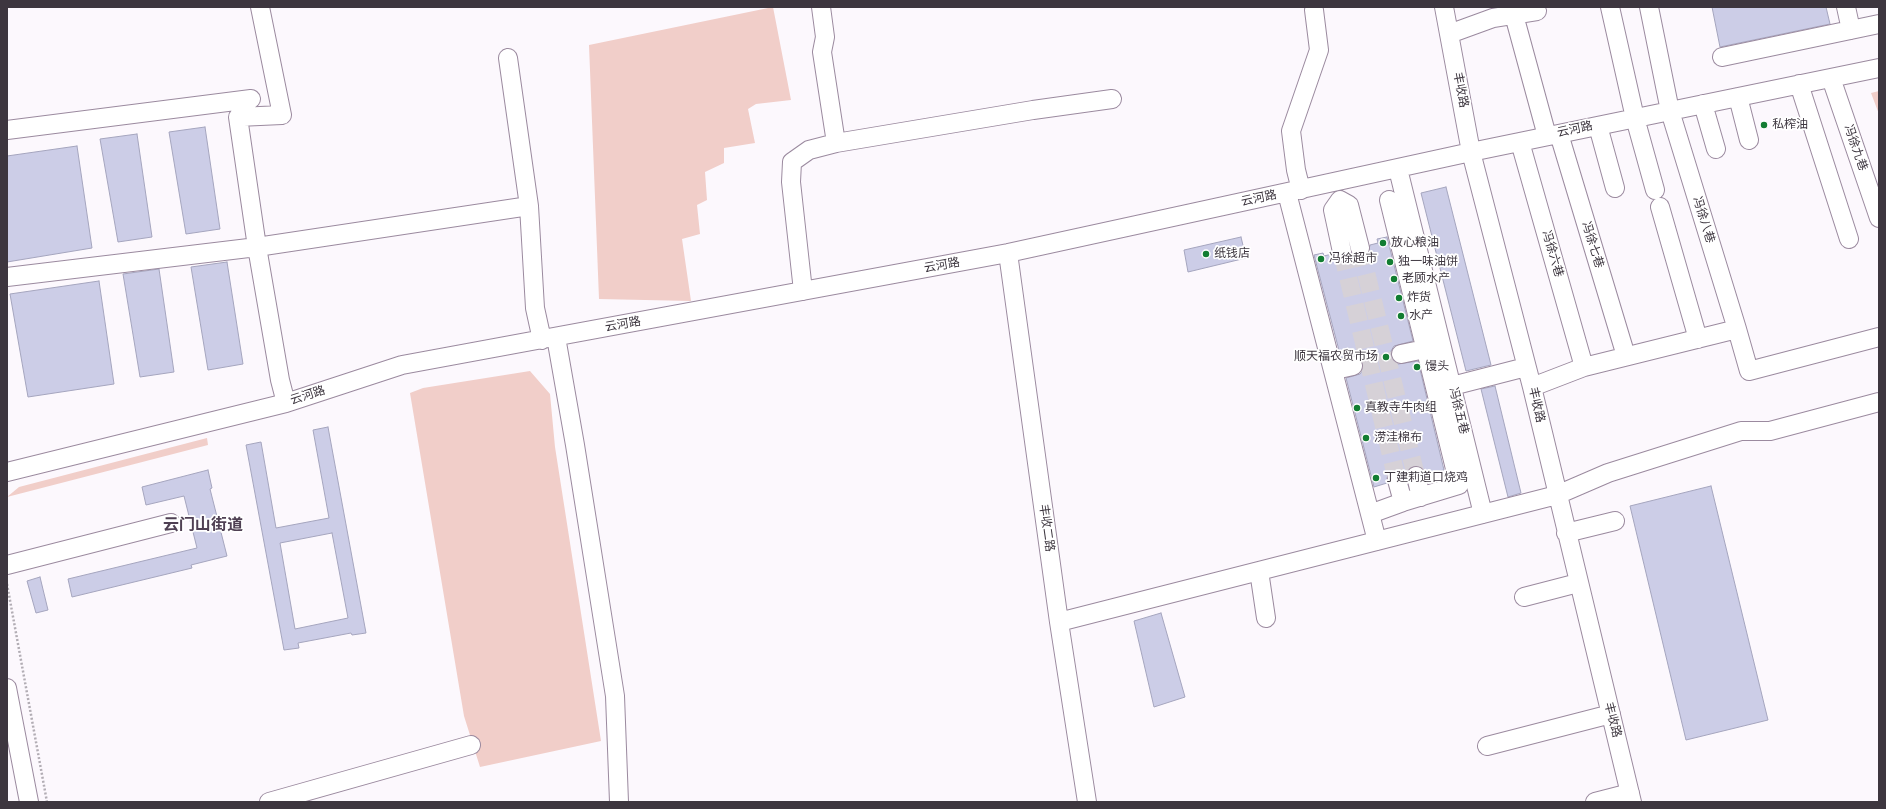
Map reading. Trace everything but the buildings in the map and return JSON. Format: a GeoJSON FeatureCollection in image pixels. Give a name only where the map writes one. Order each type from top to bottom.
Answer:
{"type":"FeatureCollection","features":[{"type":"Feature","properties":{"kind":"street"},"geometry":{"type":"LineString","coordinates":[[260,7],[282,115],[238,117],[257,247],[280,380],[286,403]]}},
{"type":"Feature","properties":{"kind":"street"},"geometry":{"type":"LineString","coordinates":[[821,7],[825,37],[822,52],[836,143]]}},
{"type":"Feature","properties":{"kind":"street","name":"丰收路"},"geometry":{"type":"LineString","coordinates":[[1444,7],[1471,152],[1532,387],[1578,584],[1631,797]]}},
{"type":"Feature","properties":{"kind":"street"},"geometry":{"type":"LineString","coordinates":[[1610,7],[1635,118],[1655,190]]}},
{"type":"Feature","properties":{"kind":"street","name":"冯徐八巷"},"geometry":{"type":"LineString","coordinates":[[1649,7],[1670,111],[1749,371],[1879,337]]}},
{"type":"Feature","properties":{"kind":"street"},"geometry":{"type":"LineString","coordinates":[[1846,7],[1850,30]]}},
{"type":"Feature","properties":{"kind":"street"},"geometry":{"type":"LineString","coordinates":[[1314,10],[1319,50],[1291,131],[1296,170],[1294,192],[1377,541]]}},
{"type":"Feature","properties":{"kind":"street"},"geometry":{"type":"LineString","coordinates":[[1449,34],[1493,18],[1537,11]]}},
{"type":"Feature","properties":{"kind":"street","name":"冯徐七巷"},"geometry":{"type":"LineString","coordinates":[[1514,15],[1626,356]]}},
{"type":"Feature","properties":{"kind":"street"},"geometry":{"type":"LineString","coordinates":[[1722,57],[1879,24]]}},
{"type":"Feature","properties":{"kind":"street"},"geometry":{"type":"LineString","coordinates":[[508,58],[529,206],[535,308],[549,338],[615,696],[619,802]]}},
{"type":"Feature","properties":{"kind":"street","name":"云河路"},"geometry":{"type":"LineString","coordinates":[[7,472],[286,403],[402,365],[1008,253],[1294,192],[1471,152],[1879,68]]}},
{"type":"Feature","properties":{"kind":"street","name":"冯徐九巷"},"geometry":{"type":"LineString","coordinates":[[1831,78],[1879,218]]}},
{"type":"Feature","properties":{"kind":"street"},"geometry":{"type":"LineString","coordinates":[[1799,84],[1849,239]]}},
{"type":"Feature","properties":{"kind":"street"},"geometry":{"type":"LineString","coordinates":[[1738,97],[1750,140]]}},
{"type":"Feature","properties":{"kind":"street"},"geometry":{"type":"LineString","coordinates":[[7,130],[251,99]]}},
{"type":"Feature","properties":{"kind":"street"},"geometry":{"type":"LineString","coordinates":[[803,291],[791,182],[792,162],[809,150],[836,143],[1033,110],[1112,99]]}},
{"type":"Feature","properties":{"kind":"street"},"geometry":{"type":"LineString","coordinates":[[1703,104],[1716,149]]}},
{"type":"Feature","properties":{"kind":"street"},"geometry":{"type":"LineString","coordinates":[[1598,126],[1615,188]]}},
{"type":"Feature","properties":{"kind":"street","name":"冯徐六巷"},"geometry":{"type":"LineString","coordinates":[[1520,142],[1584,367]]}},
{"type":"Feature","properties":{"kind":"street","name":"冯徐五巷"},"geometry":{"type":"LineString","coordinates":[[1398,169],[1483,514]]}},
{"type":"Feature","properties":{"kind":"street"},"geometry":{"type":"LineString","coordinates":[[1342,252],[1333,210],[1340,200],[1350,205],[1360,248]]}},
{"type":"Feature","properties":{"kind":"street"},"geometry":{"type":"LineString","coordinates":[[1370,514],[1459,485],[1389,200]]}},
{"type":"Feature","properties":{"kind":"street"},"geometry":{"type":"LineString","coordinates":[[7,277],[257,247],[529,206]]}},
{"type":"Feature","properties":{"kind":"street"},"geometry":{"type":"LineString","coordinates":[[1660,207],[1698,339]]}},
{"type":"Feature","properties":{"kind":"street","name":"丰收二路"},"geometry":{"type":"LineString","coordinates":[[1008,253],[1087,802]]}},
{"type":"Feature","properties":{"kind":"street"},"geometry":{"type":"LineString","coordinates":[[1532,387],[1584,367],[1737,329]]}},
{"type":"Feature","properties":{"kind":"street"},"geometry":{"type":"LineString","coordinates":[[1401,354],[1425,349]]}},
{"type":"Feature","properties":{"kind":"street"},"geometry":{"type":"LineString","coordinates":[[1452,386],[1526,367]]}},
{"type":"Feature","properties":{"kind":"street"},"geometry":{"type":"LineString","coordinates":[[1060,622],[1557,495],[1608,473],[1741,431],[1770,431],[1879,402]]}},
{"type":"Feature","properties":{"kind":"street"},"geometry":{"type":"LineString","coordinates":[[1416,476],[1421,497]]}},
{"type":"Feature","properties":{"kind":"street"},"geometry":{"type":"LineString","coordinates":[[1397,480],[1403,502]]}},
{"type":"Feature","properties":{"kind":"street"},"geometry":{"type":"LineString","coordinates":[[1566,533],[1615,521]]}},
{"type":"Feature","properties":{"kind":"street"},"geometry":{"type":"LineString","coordinates":[[7,565],[171,523]]}},
{"type":"Feature","properties":{"kind":"street"},"geometry":{"type":"LineString","coordinates":[[1259,571],[1266,618]]}},
{"type":"Feature","properties":{"kind":"street"},"geometry":{"type":"LineString","coordinates":[[1524,597],[1578,584]]}},
{"type":"Feature","properties":{"kind":"street"},"geometry":{"type":"LineString","coordinates":[[7,688],[11,729],[29,802]]}},
{"type":"Feature","properties":{"kind":"street"},"geometry":{"type":"LineString","coordinates":[[1487,746],[1611,714]]}},
{"type":"Feature","properties":{"kind":"street"},"geometry":{"type":"LineString","coordinates":[[269,802],[471,745]]}},
{"type":"Feature","properties":{"kind":"street"},"geometry":{"type":"LineString","coordinates":[[1595,802],[1631,797]]}},
{"type":"Feature","properties":{"kind":"path"},"geometry":{"type":"LineString","coordinates":[[7,584],[47,802]]}},
{"type":"Feature","properties":{"kind":"shaded area"},"geometry":{"type":"Polygon","coordinates":[[[773,7],[791,100],[756,104],[748,109],[755,143],[724,148],[724,163],[705,172],[707,200],[697,205],[700,234],[682,239],[691,301],[599,299],[589,45],[773,7]]]}},
{"type":"Feature","properties":{"kind":"shaded area"},"geometry":{"type":"Polygon","coordinates":[[[1879,91],[1879,114],[1871,93],[1879,91]]]}},
{"type":"Feature","properties":{"kind":"shaded area"},"geometry":{"type":"Polygon","coordinates":[[[530,371],[550,394],[555,447],[601,741],[480,767],[464,716],[410,393],[423,388],[530,371]]]}},
{"type":"Feature","properties":{"kind":"shaded area"},"geometry":{"type":"Polygon","coordinates":[[[207,438],[208,445],[7,497],[19,487],[207,438]]]}},
{"type":"Feature","properties":{"kind":"tunnel"},"geometry":{"type":"LineString","coordinates":[[1360,248],[1416,476]]}},
{"type":"Feature","properties":{"kind":"tunnel"},"geometry":{"type":"LineString","coordinates":[[1342,252],[1397,480]]}},
{"type":"Feature","properties":{"kind":"place","name":"私榨油"},"geometry":{"type":"Point","coordinates":[1764,125]}},
{"type":"Feature","properties":{"kind":"place","name":"放心粮油"},"geometry":{"type":"Point","coordinates":[1383,243]}},
{"type":"Feature","properties":{"kind":"place","name":"纸钱店"},"geometry":{"type":"Point","coordinates":[1206,254]}},
{"type":"Feature","properties":{"kind":"place","name":"冯徐超市"},"geometry":{"type":"Point","coordinates":[1321,259]}},
{"type":"Feature","properties":{"kind":"place","name":"独一味油饼"},"geometry":{"type":"Point","coordinates":[1390,262]}},
{"type":"Feature","properties":{"kind":"place","name":"老顾水产"},"geometry":{"type":"Point","coordinates":[1394,279]}},
{"type":"Feature","properties":{"kind":"place","name":"炸货"},"geometry":{"type":"Point","coordinates":[1399,298]}},
{"type":"Feature","properties":{"kind":"place","name":"水产"},"geometry":{"type":"Point","coordinates":[1401,316]}},
{"type":"Feature","properties":{"kind":"place","name":"顺天福农贸市场"},"geometry":{"type":"Point","coordinates":[1386,357]}},
{"type":"Feature","properties":{"kind":"place","name":"馒头"},"geometry":{"type":"Point","coordinates":[1417,367]}},
{"type":"Feature","properties":{"kind":"place","name":"真教寺牛肉组"},"geometry":{"type":"Point","coordinates":[1357,408]}},
{"type":"Feature","properties":{"kind":"place","name":"涝洼棉布"},"geometry":{"type":"Point","coordinates":[1366,438]}},
{"type":"Feature","properties":{"kind":"place","name":"丁建莉道口烧鸡"},"geometry":{"type":"Point","coordinates":[1376,478]}},
{"type":"Feature","properties":{"kind":"district","name":"云门山街道"},"geometry":{"type":"Point","coordinates":[203,526]}}]}
